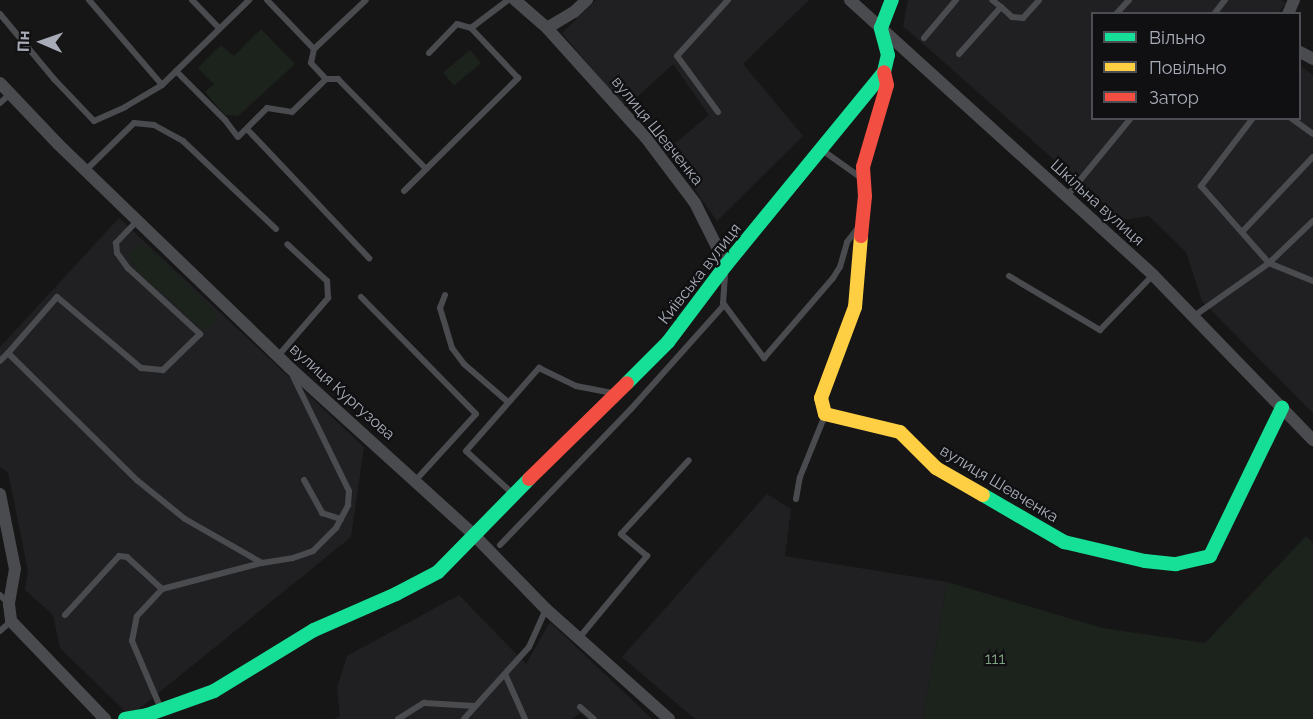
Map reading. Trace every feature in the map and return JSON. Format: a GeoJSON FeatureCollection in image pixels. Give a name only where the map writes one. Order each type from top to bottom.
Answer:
{"type":"FeatureCollection","features":[{"type":"Feature","properties":{"kind":"street","name":"вулиця Шевченка"},"geometry":{"type":"LineString","coordinates":[[515,0],[547,28],[653,147],[694,203],[726,265]]}},
{"type":"Feature","properties":{"kind":"street"},"geometry":{"type":"LineString","coordinates":[[547,28],[574,12],[586,0]]}},
{"type":"Feature","properties":{"kind":"street","name":"Шкільна вулиця"},"geometry":{"type":"LineString","coordinates":[[849,0],[1153,275],[1313,440]]}},
{"type":"Feature","properties":{"kind":"street"},"geometry":{"type":"LineString","coordinates":[[825,414],[821,398],[855,307],[863,221],[865,181],[863,167],[887,85],[884,72],[888,54],[881,28],[892,0]]}},
{"type":"Feature","properties":{"kind":"street","name":"Київська вулиця"},"geometry":{"type":"LineString","coordinates":[[125,719],[162,711],[214,691],[314,630],[396,594],[438,572],[473,534],[668,342],[726,265],[884,72]]}},
{"type":"Feature","properties":{"kind":"street","name":"вулиця Кургузова"},"geometry":{"type":"LineString","coordinates":[[0,83],[290,368],[473,534],[546,609],[669,719]]}},
{"type":"Feature","properties":{"kind":"street","name":"вулиця Шевченка"},"geometry":{"type":"LineString","coordinates":[[825,414],[900,432],[936,468],[1064,543],[1144,561],[1176,564],[1210,556],[1282,408]]}},
{"type":"Feature","properties":{"kind":"street"},"geometry":{"type":"LineString","coordinates":[[0,494],[15,569],[4,600],[11,621],[105,719]]}},
{"type":"Feature","properties":{"kind":"lane"},"geometry":{"type":"LineString","coordinates":[[89,0],[162,85]]}},
{"type":"Feature","properties":{"kind":"lane"},"geometry":{"type":"LineString","coordinates":[[192,0],[219,28]]}},
{"type":"Feature","properties":{"kind":"lane"},"geometry":{"type":"LineString","coordinates":[[0,14],[54,79],[94,121],[125,108],[162,85],[249,0]]}},
{"type":"Feature","properties":{"kind":"lane"},"geometry":{"type":"LineString","coordinates":[[267,0],[314,49]]}},
{"type":"Feature","properties":{"kind":"lane"},"geometry":{"type":"LineString","coordinates":[[326,79],[311,63],[314,49],[366,0]]}},
{"type":"Feature","properties":{"kind":"lane"},"geometry":{"type":"LineString","coordinates":[[471,28],[508,0]]}},
{"type":"Feature","properties":{"kind":"lane"},"geometry":{"type":"LineString","coordinates":[[718,112],[677,56],[728,0]]}},
{"type":"Feature","properties":{"kind":"lane"},"geometry":{"type":"LineString","coordinates":[[924,38],[956,0]]}},
{"type":"Feature","properties":{"kind":"lane"},"geometry":{"type":"LineString","coordinates":[[992,0],[1012,17],[1023,18],[1039,0]]}},
{"type":"Feature","properties":{"kind":"lane"},"geometry":{"type":"LineString","coordinates":[[1118,12],[1129,0]]}},
{"type":"Feature","properties":{"kind":"lane"},"geometry":{"type":"LineString","coordinates":[[1216,12],[1225,0]]}},
{"type":"Feature","properties":{"kind":"lane"},"geometry":{"type":"LineString","coordinates":[[959,54],[1000,7]]}},
{"type":"Feature","properties":{"kind":"lane"},"geometry":{"type":"LineString","coordinates":[[404,190],[518,78],[471,28],[457,24],[429,53]]}},
{"type":"Feature","properties":{"kind":"lane"},"geometry":{"type":"LineString","coordinates":[[176,71],[225,120],[238,137],[267,108],[292,112],[326,79],[338,79],[426,169]]}},
{"type":"Feature","properties":{"kind":"lane"},"geometry":{"type":"LineString","coordinates":[[0,103],[10,94]]}},
{"type":"Feature","properties":{"kind":"lane"},"geometry":{"type":"LineString","coordinates":[[1066,196],[1129,120]]}},
{"type":"Feature","properties":{"kind":"lane"},"geometry":{"type":"LineString","coordinates":[[1251,120],[1201,186],[1269,263],[1313,280]]}},
{"type":"Feature","properties":{"kind":"lane"},"geometry":{"type":"LineString","coordinates":[[1294,120],[1313,134]]}},
{"type":"Feature","properties":{"kind":"lane"},"geometry":{"type":"LineString","coordinates":[[86,170],[134,123],[154,125],[183,141],[276,229]]}},
{"type":"Feature","properties":{"kind":"lane"},"geometry":{"type":"LineString","coordinates":[[247,129],[369,258]]}},
{"type":"Feature","properties":{"kind":"lane"},"geometry":{"type":"LineString","coordinates":[[822,149],[865,181]]}},
{"type":"Feature","properties":{"kind":"lane"},"geometry":{"type":"LineString","coordinates":[[1242,232],[1313,157]]}},
{"type":"Feature","properties":{"kind":"lane"},"geometry":{"type":"LineString","coordinates":[[0,361],[57,297],[141,368],[164,370],[200,334],[128,268],[117,253],[116,243],[139,220]]}},
{"type":"Feature","properties":{"kind":"lane"},"geometry":{"type":"LineString","coordinates":[[724,305],[764,358],[833,278],[840,267],[847,243],[863,221]]}},
{"type":"Feature","properties":{"kind":"lane"},"geometry":{"type":"LineString","coordinates":[[1194,316],[1269,263],[1313,221]]}},
{"type":"Feature","properties":{"kind":"lane"},"geometry":{"type":"LineString","coordinates":[[278,356],[328,298],[327,281],[287,244]]}},
{"type":"Feature","properties":{"kind":"lane"},"geometry":{"type":"LineString","coordinates":[[500,545],[631,409],[724,305],[726,265]]}},
{"type":"Feature","properties":{"kind":"lane"},"geometry":{"type":"LineString","coordinates":[[1009,276],[1100,330],[1153,275]]}},
{"type":"Feature","properties":{"kind":"lane"},"geometry":{"type":"LineString","coordinates":[[445,295],[440,308],[452,348],[464,364],[508,402]]}},
{"type":"Feature","properties":{"kind":"lane"},"geometry":{"type":"LineString","coordinates":[[361,297],[476,414],[415,482]]}},
{"type":"Feature","properties":{"kind":"lane"},"geometry":{"type":"LineString","coordinates":[[8,353],[138,481],[185,519],[262,563]]}},
{"type":"Feature","properties":{"kind":"lane"},"geometry":{"type":"LineString","coordinates":[[162,711],[132,641],[137,616],[162,589],[262,563],[293,558],[313,551],[341,519],[348,505],[349,490],[290,368]]}},
{"type":"Feature","properties":{"kind":"lane"},"geometry":{"type":"LineString","coordinates":[[514,496],[466,451],[539,368],[576,386],[614,394]]}},
{"type":"Feature","properties":{"kind":"lane"},"geometry":{"type":"LineString","coordinates":[[796,500],[800,477],[825,414]]}},
{"type":"Feature","properties":{"kind":"lane"},"geometry":{"type":"LineString","coordinates":[[579,639],[646,556],[621,534],[689,460]]}},
{"type":"Feature","properties":{"kind":"lane"},"geometry":{"type":"LineString","coordinates":[[304,480],[322,513],[341,519]]}},
{"type":"Feature","properties":{"kind":"lane"},"geometry":{"type":"LineString","coordinates":[[65,615],[119,556],[127,557],[162,589]]}},
{"type":"Feature","properties":{"kind":"lane"},"geometry":{"type":"LineString","coordinates":[[464,719],[529,647],[546,609]]}},
{"type":"Feature","properties":{"kind":"lane"},"geometry":{"type":"LineString","coordinates":[[0,631],[11,621]]}},
{"type":"Feature","properties":{"kind":"lane"},"geometry":{"type":"LineString","coordinates":[[505,674],[525,719]]}},
{"type":"Feature","properties":{"kind":"lane"},"geometry":{"type":"LineString","coordinates":[[398,719],[424,703],[475,706]]}},
{"type":"Feature","properties":{"kind":"lane"},"geometry":{"type":"LineString","coordinates":[[580,707],[594,719]]}},
{"type":"Feature","properties":{"kind":"shaded area"},"geometry":{"type":"Polygon","coordinates":[[[596,0],[809,0],[743,64],[803,136],[717,221],[667,150],[709,115],[673,64],[625,108],[562,33],[596,0]]]}},
{"type":"Feature","properties":{"kind":"shaded area"},"geometry":{"type":"Polygon","coordinates":[[[908,0],[1281,0],[1286,3],[1279,12],[1091,12],[1091,120],[1301,120],[1301,67],[1313,75],[1313,413],[1202,301],[1186,252],[1149,216],[1122,220],[903,26],[908,0]]]}},
{"type":"Feature","properties":{"kind":"shaded area"},"geometry":{"type":"Polygon","coordinates":[[[119,218],[364,447],[351,537],[130,716],[60,648],[53,615],[25,590],[28,571],[8,472],[0,467],[0,347],[119,218]]]}},
{"type":"Feature","properties":{"kind":"shaded area"},"geometry":{"type":"Polygon","coordinates":[[[767,494],[791,509],[785,556],[947,582],[923,719],[695,719],[622,657],[767,494]]]}},
{"type":"Feature","properties":{"kind":"shaded area"},"geometry":{"type":"Polygon","coordinates":[[[459,595],[526,664],[550,622],[652,719],[587,719],[580,713],[572,719],[335,719],[340,716],[337,688],[347,656],[459,595]]]}},
{"type":"Feature","properties":{"kind":"green space"},"geometry":{"type":"Polygon","coordinates":[[[261,29],[295,64],[238,116],[225,115],[205,92],[214,84],[198,68],[221,45],[234,56],[261,29]]]}},
{"type":"Feature","properties":{"kind":"green space"},"geometry":{"type":"Polygon","coordinates":[[[470,50],[481,63],[454,86],[443,72],[470,50]]]}},
{"type":"Feature","properties":{"kind":"green space"},"geometry":{"type":"Polygon","coordinates":[[[139,245],[149,248],[215,312],[216,321],[208,330],[200,328],[143,276],[130,259],[129,253],[139,245]]]}},
{"type":"Feature","properties":{"kind":"green space","name":"111"},"geometry":{"type":"Polygon","coordinates":[[[1306,536],[1313,543],[1313,719],[923,719],[947,582],[1102,628],[1205,643],[1306,536]]]}},
{"type":"Feature","properties":{"kind":"traffic: fast"},"geometry":{"type":"LineString","coordinates":[[627,383],[668,342],[726,265],[884,72],[888,55],[881,28],[892,0]]}},
{"type":"Feature","properties":{"kind":"traffic: fast"},"geometry":{"type":"LineString","coordinates":[[983,495],[1064,542],[1145,561],[1176,564],[1210,556],[1282,408]]}},
{"type":"Feature","properties":{"kind":"traffic: fast"},"geometry":{"type":"LineString","coordinates":[[125,719],[147,715],[214,691],[314,630],[396,594],[438,572],[529,479]]}},
{"type":"Feature","properties":{"kind":"traffic: slow"},"geometry":{"type":"LineString","coordinates":[[861,236],[855,307],[821,398],[825,414],[900,432],[936,468],[983,495]]}},
{"type":"Feature","properties":{"kind":"traffic: jam"},"geometry":{"type":"LineString","coordinates":[[861,236],[865,196],[863,167],[887,85],[884,72]]}},
{"type":"Feature","properties":{"kind":"traffic: jam"},"geometry":{"type":"LineString","coordinates":[[529,479],[627,383]]}}]}
